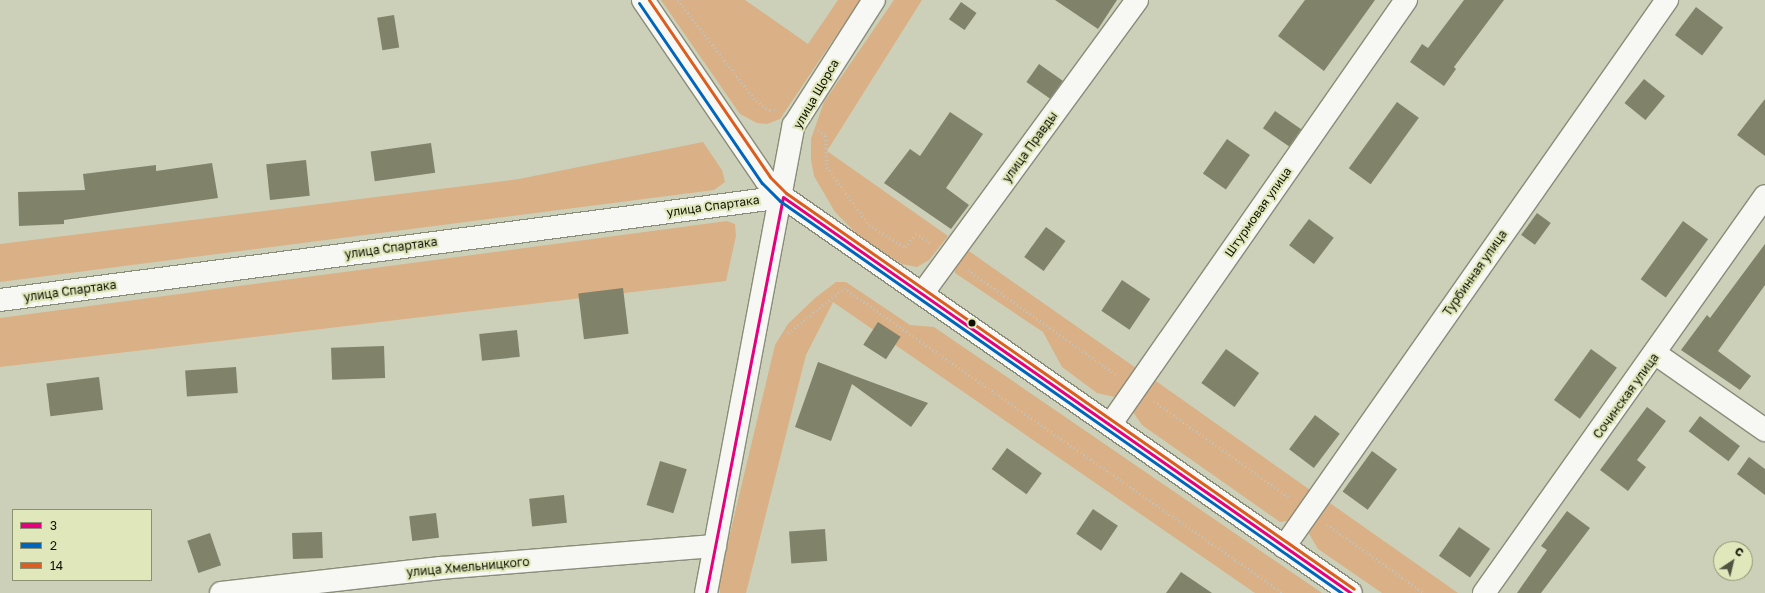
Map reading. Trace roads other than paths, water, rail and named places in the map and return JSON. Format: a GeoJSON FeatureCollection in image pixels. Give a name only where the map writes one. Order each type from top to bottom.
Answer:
{"type":"FeatureCollection","features":[{"type":"Feature","properties":{"kind":"street"},"geometry":{"type":"LineString","coordinates":[[643,0],[766,180],[783,197],[1351,593]]}},
{"type":"Feature","properties":{"kind":"street","name":"улица Щорса"},"geometry":{"type":"LineString","coordinates":[[706,593],[783,197],[794,125],[874,0]]}},
{"type":"Feature","properties":{"kind":"street","name":"улица Правды"},"geometry":{"type":"LineString","coordinates":[[922,294],[1137,0]]}},
{"type":"Feature","properties":{"kind":"street","name":"Штурмовая улица"},"geometry":{"type":"LineString","coordinates":[[1110,425],[1406,0]]}},
{"type":"Feature","properties":{"kind":"street","name":"Турбинная улица"},"geometry":{"type":"LineString","coordinates":[[1284,547],[1667,0]]}},
{"type":"Feature","properties":{"kind":"street","name":"Сочинская улица"},"geometry":{"type":"LineString","coordinates":[[1484,593],[1656,354],[1765,196]]}},
{"type":"Feature","properties":{"kind":"street","name":"улица Спартака"},"geometry":{"type":"LineString","coordinates":[[0,300],[783,197]]}},
{"type":"Feature","properties":{"kind":"street"},"geometry":{"type":"LineString","coordinates":[[1656,354],[1765,430]]}},
{"type":"Feature","properties":{"kind":"street","name":"улица Хмельницкого"},"geometry":{"type":"LineString","coordinates":[[221,593],[441,568],[715,546]]}}]}
